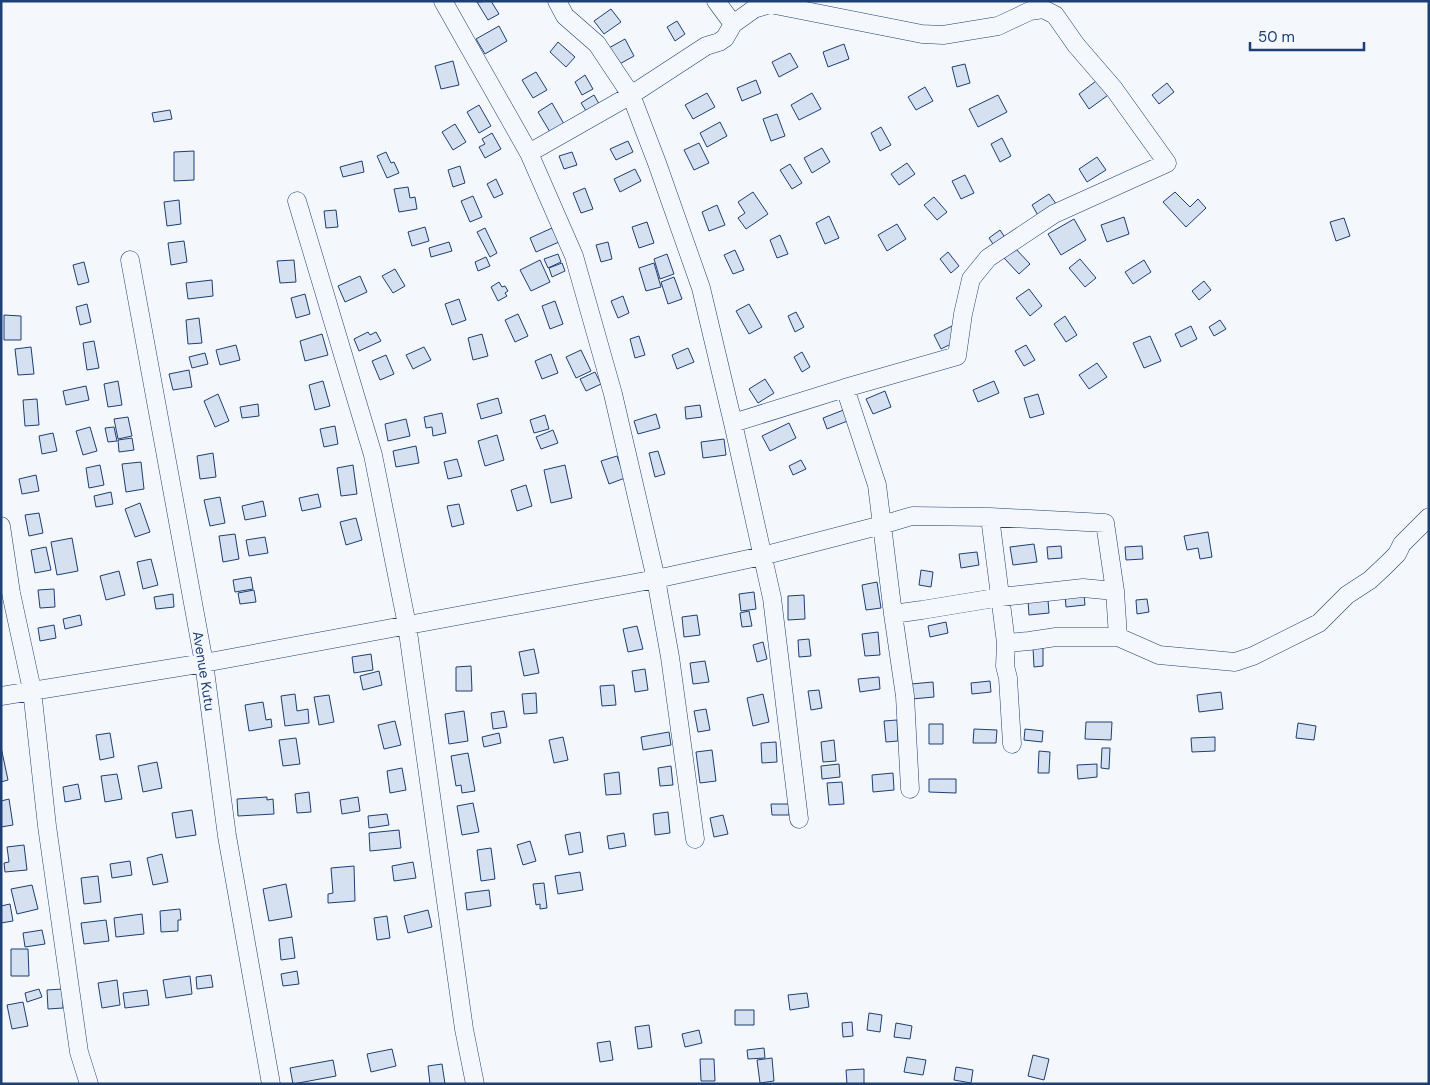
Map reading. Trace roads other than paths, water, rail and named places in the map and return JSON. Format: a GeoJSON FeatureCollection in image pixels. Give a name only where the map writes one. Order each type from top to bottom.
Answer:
{"type":"FeatureCollection","features":[{"type":"Feature","properties":{"kind":"street"},"geometry":{"type":"LineString","coordinates":[[443,1],[529,153],[574,256],[613,394],[656,579],[670,657],[695,839]]}},
{"type":"Feature","properties":{"kind":"street"},"geometry":{"type":"LineString","coordinates":[[557,1],[565,16],[597,44],[631,94],[701,288],[772,598],[799,819]]}},
{"type":"Feature","properties":{"kind":"street"},"geometry":{"type":"LineString","coordinates":[[716,1],[733,24]]}},
{"type":"Feature","properties":{"kind":"street"},"geometry":{"type":"LineString","coordinates":[[529,153],[631,94],[706,46],[719,42],[725,38],[733,24],[754,9],[770,4],[922,34],[943,35],[998,26],[1030,11],[1043,9],[1055,15],[1076,45],[1114,89],[1167,163],[1054,214],[988,258],[971,279],[963,314],[957,356],[733,423]]}},
{"type":"Feature","properties":{"kind":"street"},"geometry":{"type":"LineString","coordinates":[[297,201],[373,454],[407,625],[463,1020],[475,1084]]}},
{"type":"Feature","properties":{"kind":"street","name":"Avenue Kutu"},"geometry":{"type":"LineString","coordinates":[[130,260],[204,663],[228,836],[271,1084]]}},
{"type":"Feature","properties":{"kind":"street"},"geometry":{"type":"LineString","coordinates":[[845,388],[877,485],[905,696],[910,789]]}},
{"type":"Feature","properties":{"kind":"street"},"geometry":{"type":"LineString","coordinates":[[1,696],[204,663],[656,579],[762,556],[912,516],[990,517],[1105,523],[1115,591],[1118,638]]}},
{"type":"Feature","properties":{"kind":"street"},"geometry":{"type":"LineString","coordinates":[[990,517],[1006,643],[1005,666],[1008,678],[1012,744]]}},
{"type":"Feature","properties":{"kind":"street"},"geometry":{"type":"LineString","coordinates":[[1006,643],[1056,637],[1118,638],[1159,655],[1236,662],[1253,656],[1319,623],[1347,595],[1370,580],[1388,564],[1402,544],[1429,517]]}},
{"type":"Feature","properties":{"kind":"street"},"geometry":{"type":"LineString","coordinates":[[1,526],[11,593],[32,690],[47,826],[79,1052],[89,1084]]}},
{"type":"Feature","properties":{"kind":"street"},"geometry":{"type":"LineString","coordinates":[[893,614],[1001,597],[1083,588],[1115,591]]}}]}
